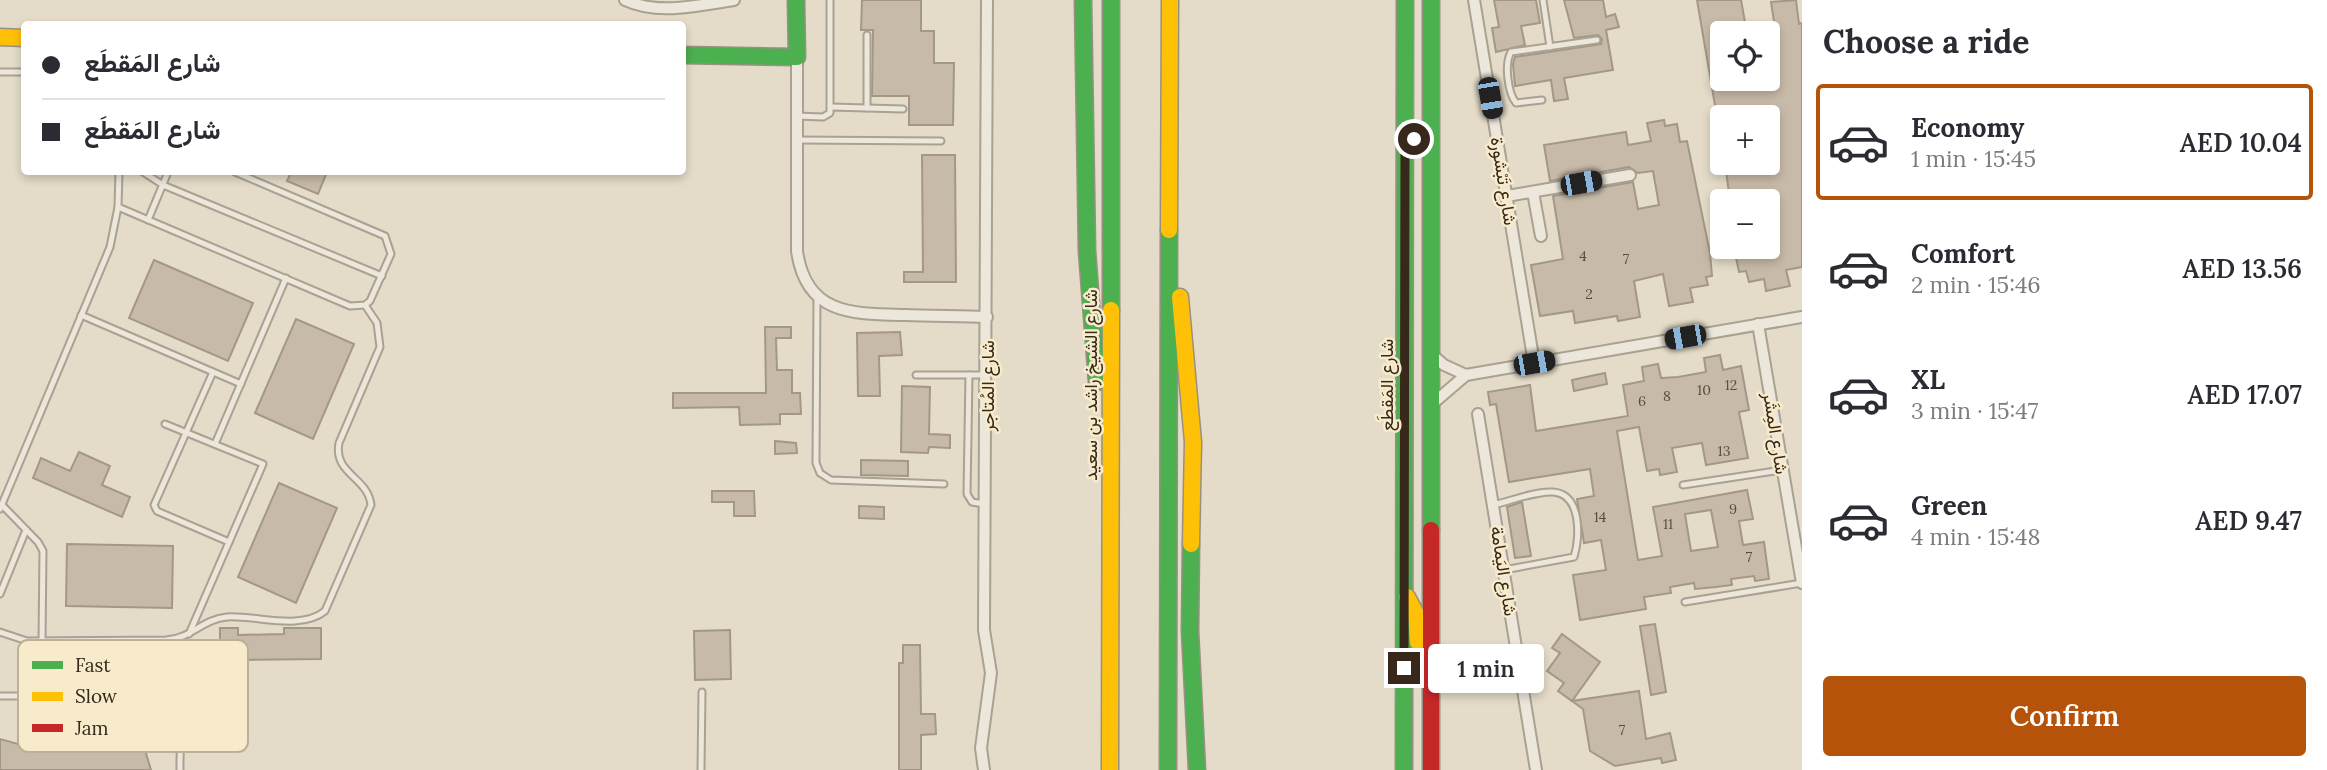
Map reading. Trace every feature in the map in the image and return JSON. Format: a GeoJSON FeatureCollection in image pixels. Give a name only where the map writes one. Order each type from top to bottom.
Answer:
{"type":"FeatureCollection","features":[{"type":"Feature","properties":{"kind":"main road"},"geometry":{"type":"LineString","coordinates":[[686,55],[797,57],[796,0]]}},
{"type":"Feature","properties":{"kind":"main road"},"geometry":{"type":"LineString","coordinates":[[1083,0],[1087,251],[1109,541]]}},
{"type":"Feature","properties":{"kind":"main road","name":"شارع الشيخ راشد بن سعيد"},"geometry":{"type":"LineString","coordinates":[[1110,770],[1111,0]]}},
{"type":"Feature","properties":{"kind":"main road"},"geometry":{"type":"LineString","coordinates":[[1168,770],[1170,0]]}},
{"type":"Feature","properties":{"kind":"main road","name":"شارع المَقطَع"},"geometry":{"type":"LineString","coordinates":[[1404,770],[1405,0]]}},
{"type":"Feature","properties":{"kind":"main road"},"geometry":{"type":"LineString","coordinates":[[1431,0],[1431,770]]}},
{"type":"Feature","properties":{"kind":"main road"},"geometry":{"type":"LineString","coordinates":[[0,37],[21,38]]}},
{"type":"Feature","properties":{"kind":"main road"},"geometry":{"type":"LineString","coordinates":[[1405,150],[1414,139],[1423,143],[1424,272],[1430,320]]}},
{"type":"Feature","properties":{"kind":"main road"},"geometry":{"type":"LineString","coordinates":[[1169,231],[1182,312],[1191,397],[1190,631],[1197,770]]}},
{"type":"Feature","properties":{"kind":"main road"},"geometry":{"type":"LineString","coordinates":[[1099,770],[1110,585]]}},
{"type":"Feature","properties":{"kind":"main road"},"geometry":{"type":"LineString","coordinates":[[1404,592],[1416,614],[1418,642],[1430,646]]}},
{"type":"Feature","properties":{"kind":"street"},"geometry":{"type":"LineString","coordinates":[[625,0],[651,7],[673,8],[734,0]]}},
{"type":"Feature","properties":{"kind":"street","name":"شارع المُتاجر"},"geometry":{"type":"LineString","coordinates":[[984,770],[981,748],[990,673],[984,630],[987,504],[987,0]]}},
{"type":"Feature","properties":{"kind":"street","name":"شارع تَبْشورة"},"geometry":{"type":"LineString","coordinates":[[1474,0],[1534,363]]}},
{"type":"Feature","properties":{"kind":"street"},"geometry":{"type":"LineString","coordinates":[[797,57],[797,251],[803,275],[817,296],[851,314],[987,317]]}},
{"type":"Feature","properties":{"kind":"street"},"geometry":{"type":"LineString","coordinates":[[1507,197],[1630,175]]}},
{"type":"Feature","properties":{"kind":"street"},"geometry":{"type":"LineString","coordinates":[[1532,192],[1541,236]]}},
{"type":"Feature","properties":{"kind":"street"},"geometry":{"type":"LineString","coordinates":[[1430,406],[1466,375],[1802,317]]}},
{"type":"Feature","properties":{"kind":"street","name":"شارع المِشَر"},"geometry":{"type":"LineString","coordinates":[[1758,324],[1802,583]]}},
{"type":"Feature","properties":{"kind":"street"},"geometry":{"type":"LineString","coordinates":[[1430,353],[1444,365],[1466,375]]}},
{"type":"Feature","properties":{"kind":"street","name":"شارع اليَمامة"},"geometry":{"type":"LineString","coordinates":[[1478,414],[1536,770]]}},
{"type":"Feature","properties":{"kind":"lane"},"geometry":{"type":"LineString","coordinates":[[796,116],[826,116],[831,107],[830,0]]}},
{"type":"Feature","properties":{"kind":"lane"},"geometry":{"type":"LineString","coordinates":[[1543,0],[1550,47]]}},
{"type":"Feature","properties":{"kind":"lane"},"geometry":{"type":"LineString","coordinates":[[867,35],[867,108]]}},
{"type":"Feature","properties":{"kind":"lane"},"geometry":{"type":"LineString","coordinates":[[1542,100],[1516,103],[1511,97],[1507,58],[1511,52],[1597,40]]}},
{"type":"Feature","properties":{"kind":"lane"},"geometry":{"type":"LineString","coordinates":[[0,72],[21,72]]}},
{"type":"Feature","properties":{"kind":"lane"},"geometry":{"type":"LineString","coordinates":[[831,107],[903,109]]}},
{"type":"Feature","properties":{"kind":"lane"},"geometry":{"type":"LineString","coordinates":[[796,140],[941,141]]}},
{"type":"Feature","properties":{"kind":"lane"},"geometry":{"type":"LineString","coordinates":[[42,640],[43,551],[26,530],[1,507],[110,247],[118,207],[119,175]]}},
{"type":"Feature","properties":{"kind":"lane"},"geometry":{"type":"LineString","coordinates":[[148,175],[163,185],[382,276]]}},
{"type":"Feature","properties":{"kind":"lane"},"geometry":{"type":"LineString","coordinates":[[148,220],[167,175]]}},
{"type":"Feature","properties":{"kind":"lane"},"geometry":{"type":"LineString","coordinates":[[242,175],[385,236],[391,254],[365,305]]}},
{"type":"Feature","properties":{"kind":"lane"},"geometry":{"type":"LineString","coordinates":[[118,207],[350,306],[365,305]]}},
{"type":"Feature","properties":{"kind":"lane"},"geometry":{"type":"LineString","coordinates":[[215,444],[286,278]]}},
{"type":"Feature","properties":{"kind":"lane"},"geometry":{"type":"LineString","coordinates":[[817,296],[816,463],[820,473],[831,480],[944,484]]}},
{"type":"Feature","properties":{"kind":"lane"},"geometry":{"type":"LineString","coordinates":[[166,640],[189,635],[215,619],[307,620],[320,615],[329,607],[371,505],[368,490],[346,472],[338,454],[339,443],[380,347],[377,323],[365,305]]}},
{"type":"Feature","properties":{"kind":"lane"},"geometry":{"type":"LineString","coordinates":[[81,314],[241,384]]}},
{"type":"Feature","properties":{"kind":"lane"},"geometry":{"type":"LineString","coordinates":[[213,372],[155,508],[229,542]]}},
{"type":"Feature","properties":{"kind":"lane"},"geometry":{"type":"LineString","coordinates":[[916,375],[987,375]]}},
{"type":"Feature","properties":{"kind":"lane"},"geometry":{"type":"LineString","coordinates":[[969,375],[967,494],[974,503],[987,504]]}},
{"type":"Feature","properties":{"kind":"lane"},"geometry":{"type":"LineString","coordinates":[[165,424],[263,464],[189,635]]}},
{"type":"Feature","properties":{"kind":"lane"},"geometry":{"type":"LineString","coordinates":[[1683,485],[1782,470]]}},
{"type":"Feature","properties":{"kind":"lane"},"geometry":{"type":"LineString","coordinates":[[1493,505],[1554,492],[1566,498],[1575,509],[1577,545],[1574,557],[1503,570]]}},
{"type":"Feature","properties":{"kind":"lane"},"geometry":{"type":"LineString","coordinates":[[0,594],[26,530]]}},
{"type":"Feature","properties":{"kind":"lane"},"geometry":{"type":"LineString","coordinates":[[1685,602],[1802,583]]}},
{"type":"Feature","properties":{"kind":"lane"},"geometry":{"type":"LineString","coordinates":[[0,632],[21,640]]}},
{"type":"Feature","properties":{"kind":"lane"},"geometry":{"type":"LineString","coordinates":[[701,770],[702,692]]}},
{"type":"Feature","properties":{"kind":"lane"},"geometry":{"type":"LineString","coordinates":[[0,696],[18,696]]}},
{"type":"Feature","properties":{"kind":"lane"},"geometry":{"type":"LineString","coordinates":[[180,752],[180,770]]}},
{"type":"Feature","properties":{"kind":"building"},"geometry":{"type":"Polygon","coordinates":[[[862,0],[921,0],[921,31],[934,31],[934,63],[954,63],[953,125],[909,125],[909,96],[872,96],[873,30],[861,30],[862,0]]]}},
{"type":"Feature","properties":{"kind":"building"},"geometry":{"type":"Polygon","coordinates":[[[1494,0],[1536,0],[1540,23],[1521,26],[1525,45],[1496,52],[1492,28],[1499,27],[1494,0]]]}},
{"type":"Feature","properties":{"kind":"building"},"geometry":{"type":"Polygon","coordinates":[[[1564,0],[1603,0],[1606,17],[1615,14],[1619,27],[1606,30],[1613,70],[1564,78],[1568,99],[1554,101],[1551,80],[1515,86],[1513,64],[1515,57],[1601,44],[1602,39],[1598,35],[1574,38],[1564,0]]]}},
{"type":"Feature","properties":{"kind":"building"},"geometry":{"type":"Polygon","coordinates":[[[1697,0],[1741,0],[1745,21],[1710,21],[1710,76],[1697,0]]]}},
{"type":"Feature","properties":{"kind":"building"},"geometry":{"type":"Polygon","coordinates":[[[1796,0],[1799,24],[1802,23],[1802,267],[1786,270],[1790,286],[1766,291],[1764,279],[1749,282],[1746,271],[1739,272],[1736,259],[1780,259],[1780,189],[1728,189],[1727,175],[1780,175],[1780,105],[1715,105],[1713,91],[1780,91],[1780,21],[1774,21],[1771,2],[1796,0]]]}},
{"type":"Feature","properties":{"kind":"building"},"geometry":{"type":"Polygon","coordinates":[[[1664,120],[1665,126],[1677,124],[1680,142],[1687,141],[1710,253],[1712,276],[1706,277],[1708,285],[1690,288],[1693,302],[1669,306],[1663,274],[1634,281],[1640,317],[1618,321],[1617,316],[1575,323],[1573,311],[1540,316],[1531,265],[1563,259],[1553,196],[1633,182],[1638,209],[1659,205],[1653,171],[1638,173],[1629,167],[1550,181],[1544,145],[1626,132],[1628,145],[1651,141],[1647,123],[1664,120]]]}},
{"type":"Feature","properties":{"kind":"building"},"geometry":{"type":"Polygon","coordinates":[[[922,155],[955,155],[956,282],[904,282],[904,272],[923,272],[922,155]]]}},
{"type":"Feature","properties":{"kind":"building"},"geometry":{"type":"Polygon","coordinates":[[[290,175],[326,175],[318,194],[287,181],[290,175]]]}},
{"type":"Feature","properties":{"kind":"building"},"geometry":{"type":"Polygon","coordinates":[[[154,260],[253,303],[228,361],[129,318],[154,260]]]}},
{"type":"Feature","properties":{"kind":"building"},"geometry":{"type":"Polygon","coordinates":[[[296,319],[354,344],[313,439],[255,413],[296,319]]]}},
{"type":"Feature","properties":{"kind":"building"},"geometry":{"type":"Polygon","coordinates":[[[765,327],[791,327],[791,338],[776,338],[777,370],[792,370],[792,393],[800,393],[801,414],[780,414],[780,424],[740,425],[739,407],[673,408],[673,393],[766,393],[765,327]]]}},
{"type":"Feature","properties":{"kind":"building"},"geometry":{"type":"Polygon","coordinates":[[[900,332],[902,355],[879,356],[880,396],[858,396],[857,333],[900,332]]]}},
{"type":"Feature","properties":{"kind":"building"},"geometry":{"type":"Polygon","coordinates":[[[1720,355],[1723,370],[1741,366],[1749,410],[1739,412],[1748,458],[1706,465],[1702,443],[1672,448],[1677,472],[1660,475],[1659,469],[1647,471],[1639,427],[1617,431],[1638,560],[1662,556],[1653,507],[1747,490],[1753,519],[1739,521],[1743,545],[1764,542],[1769,579],[1755,581],[1754,576],[1731,579],[1732,585],[1695,589],[1694,583],[1670,587],[1671,593],[1644,597],[1646,609],[1580,620],[1573,575],[1606,570],[1601,540],[1584,543],[1577,499],[1594,496],[1590,469],[1509,482],[1496,404],[1490,405],[1488,392],[1530,385],[1536,431],[1628,416],[1623,385],[1644,381],[1642,367],[1658,364],[1661,378],[1678,377],[1706,372],[1704,358],[1720,355]],[[1711,510],[1685,514],[1691,551],[1718,547],[1711,510]]]}},
{"type":"Feature","properties":{"kind":"building"},"geometry":{"type":"Polygon","coordinates":[[[1605,373],[1607,384],[1574,391],[1572,380],[1605,373]]]}},
{"type":"Feature","properties":{"kind":"building"},"geometry":{"type":"Polygon","coordinates":[[[902,386],[930,387],[929,434],[950,435],[950,448],[929,447],[928,453],[901,452],[902,386]]]}},
{"type":"Feature","properties":{"kind":"building"},"geometry":{"type":"Polygon","coordinates":[[[775,441],[796,443],[797,453],[775,454],[775,441]]]}},
{"type":"Feature","properties":{"kind":"building"},"geometry":{"type":"Polygon","coordinates":[[[79,452],[110,466],[102,485],[130,497],[122,517],[33,478],[41,458],[70,471],[79,452]]]}},
{"type":"Feature","properties":{"kind":"building"},"geometry":{"type":"Polygon","coordinates":[[[861,460],[908,461],[908,476],[861,475],[861,460]]]}},
{"type":"Feature","properties":{"kind":"building"},"geometry":{"type":"Polygon","coordinates":[[[279,483],[337,508],[296,603],[238,577],[279,483]]]}},
{"type":"Feature","properties":{"kind":"building"},"geometry":{"type":"Polygon","coordinates":[[[712,491],[754,491],[755,516],[734,516],[734,502],[712,502],[712,491]]]}},
{"type":"Feature","properties":{"kind":"building"},"geometry":{"type":"Polygon","coordinates":[[[1522,502],[1531,556],[1515,558],[1507,507],[1522,502]]]}},
{"type":"Feature","properties":{"kind":"building"},"geometry":{"type":"Polygon","coordinates":[[[859,506],[884,507],[884,519],[859,518],[859,506]]]}},
{"type":"Feature","properties":{"kind":"building"},"geometry":{"type":"Polygon","coordinates":[[[67,544],[173,546],[172,608],[66,606],[67,544]]]}},
{"type":"Feature","properties":{"kind":"building"},"geometry":{"type":"Polygon","coordinates":[[[1655,624],[1666,692],[1651,695],[1640,626],[1655,624]]]}},
{"type":"Feature","properties":{"kind":"building"},"geometry":{"type":"Polygon","coordinates":[[[220,628],[238,628],[238,635],[284,634],[284,628],[321,628],[321,659],[248,660],[248,640],[220,640],[220,628]]]}},
{"type":"Feature","properties":{"kind":"building"},"geometry":{"type":"Polygon","coordinates":[[[730,630],[731,679],[695,680],[694,631],[730,630]]]}},
{"type":"Feature","properties":{"kind":"building"},"geometry":{"type":"Polygon","coordinates":[[[1562,634],[1600,662],[1572,701],[1558,691],[1564,683],[1547,671],[1560,653],[1552,648],[1562,634]]]}},
{"type":"Feature","properties":{"kind":"building"},"geometry":{"type":"Polygon","coordinates":[[[903,645],[920,645],[921,714],[935,714],[936,734],[921,735],[921,770],[899,770],[899,663],[903,663],[903,645]]]}},
{"type":"Feature","properties":{"kind":"building"},"geometry":{"type":"Polygon","coordinates":[[[1639,691],[1646,739],[1670,733],[1676,760],[1662,763],[1661,758],[1615,766],[1590,751],[1583,709],[1572,701],[1639,691]]]}},
{"type":"Feature","properties":{"kind":"building"},"geometry":{"type":"Polygon","coordinates":[[[0,739],[18,744],[18,752],[146,752],[151,770],[0,770],[0,739]]]}},
{"type":"Feature","properties":{"kind":"traffic: fast"},"geometry":{"type":"LineString","coordinates":[[686,55],[797,57],[796,0]]}},
{"type":"Feature","properties":{"kind":"traffic: fast"},"geometry":{"type":"LineString","coordinates":[[1083,0],[1087,251],[1097,382]]}},
{"type":"Feature","properties":{"kind":"traffic: fast"},"geometry":{"type":"LineString","coordinates":[[1111,0],[1111,310]]}},
{"type":"Feature","properties":{"kind":"traffic: fast"},"geometry":{"type":"LineString","coordinates":[[1404,770],[1405,0]]}},
{"type":"Feature","properties":{"kind":"traffic: fast"},"geometry":{"type":"LineString","coordinates":[[1431,0],[1431,530]]}},
{"type":"Feature","properties":{"kind":"traffic: fast"},"geometry":{"type":"LineString","coordinates":[[1168,770],[1169,230]]}},
{"type":"Feature","properties":{"kind":"traffic: fast"},"geometry":{"type":"LineString","coordinates":[[1191,544],[1190,631],[1197,770]]}},
{"type":"Feature","properties":{"kind":"traffic: slow"},"geometry":{"type":"LineString","coordinates":[[1169,230],[1170,0]]}},
{"type":"Feature","properties":{"kind":"traffic: slow"},"geometry":{"type":"LineString","coordinates":[[0,37],[21,38]]}},
{"type":"Feature","properties":{"kind":"traffic: slow"},"geometry":{"type":"LineString","coordinates":[[1180,297],[1193,442],[1191,544]]}},
{"type":"Feature","properties":{"kind":"traffic: slow"},"geometry":{"type":"LineString","coordinates":[[1110,770],[1111,310]]}},
{"type":"Feature","properties":{"kind":"traffic: slow"},"geometry":{"type":"LineString","coordinates":[[1407,597],[1416,614],[1418,642],[1430,646]]}},
{"type":"Feature","properties":{"kind":"traffic: jam"},"geometry":{"type":"LineString","coordinates":[[1431,530],[1431,770]]}},
{"type":"Feature","properties":{"kind":"route"},"geometry":{"type":"LineString","coordinates":[[1404,668],[1405,150],[1414,139]]}}]}
